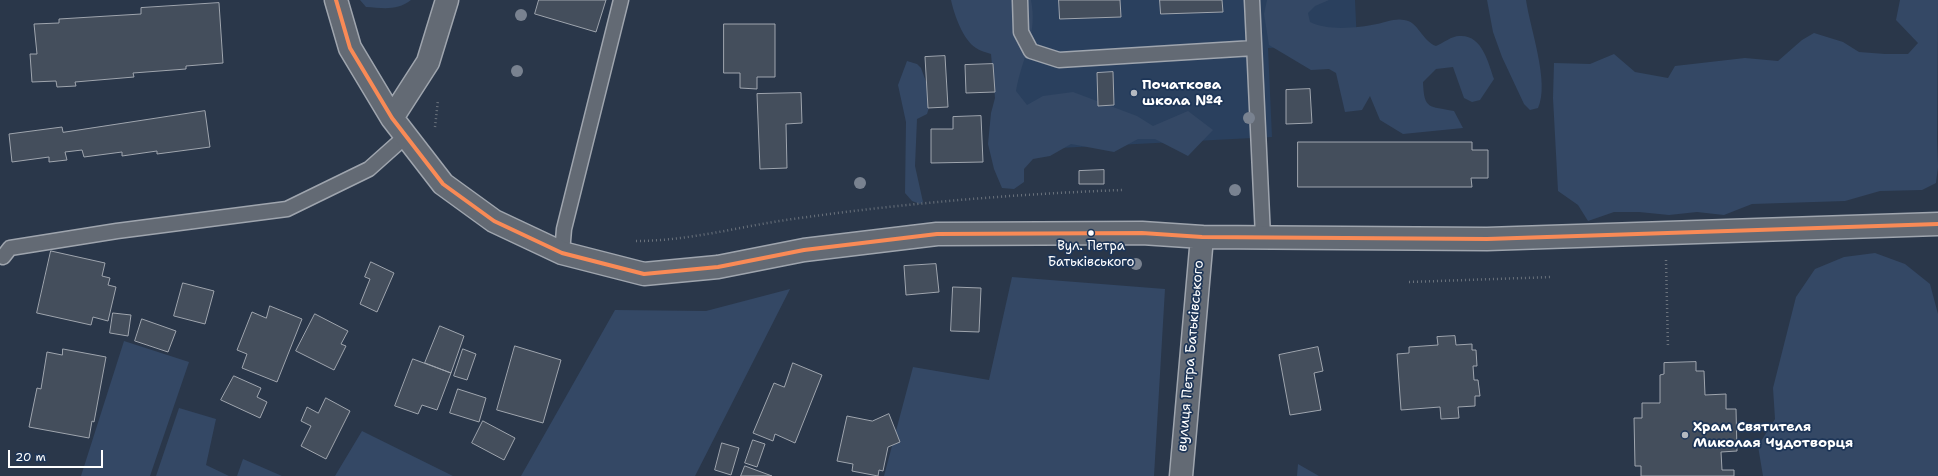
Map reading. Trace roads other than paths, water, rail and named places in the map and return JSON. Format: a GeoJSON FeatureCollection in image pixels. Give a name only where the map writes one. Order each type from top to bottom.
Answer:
{"type":"FeatureCollection","features":[{"type":"Feature","properties":{"kind":"street"},"geometry":{"type":"LineString","coordinates":[[336,0],[350,48],[392,118],[443,184],[494,221],[562,253],[644,274],[718,267],[804,250],[937,234],[1142,233],[1202,237],[1487,239],[1938,224]]}},
{"type":"Feature","properties":{"kind":"street"},"geometry":{"type":"LineString","coordinates":[[392,118],[428,62],[447,0]]}},
{"type":"Feature","properties":{"kind":"street","name":"вулиця Петра Батьківського"},"geometry":{"type":"LineString","coordinates":[[1181,476],[1202,237]]}},
{"type":"Feature","properties":{"kind":"lane"},"geometry":{"type":"LineString","coordinates":[[562,253],[564,229],[621,0]]}},
{"type":"Feature","properties":{"kind":"lane"},"geometry":{"type":"LineString","coordinates":[[1020,0],[1021,32],[1031,51],[1059,60],[1254,48]]}},
{"type":"Feature","properties":{"kind":"lane"},"geometry":{"type":"LineString","coordinates":[[1252,0],[1263,237]]}},
{"type":"Feature","properties":{"kind":"lane"},"geometry":{"type":"LineString","coordinates":[[3,257],[10,248],[117,231],[287,209],[369,169],[406,136]]}},
{"type":"Feature","properties":{"kind":"place","name":"Початкова школа №4"},"geometry":{"type":"Point","coordinates":[1134,93]}},
{"type":"Feature","properties":{"kind":"place","name":"Вул. Петра Батьківського"},"geometry":{"type":"Point","coordinates":[1091,233]}},
{"type":"Feature","properties":{"kind":"place","name":"Храм Святителя Миколая Чудотворця"},"geometry":{"type":"Point","coordinates":[1685,435]}}]}
